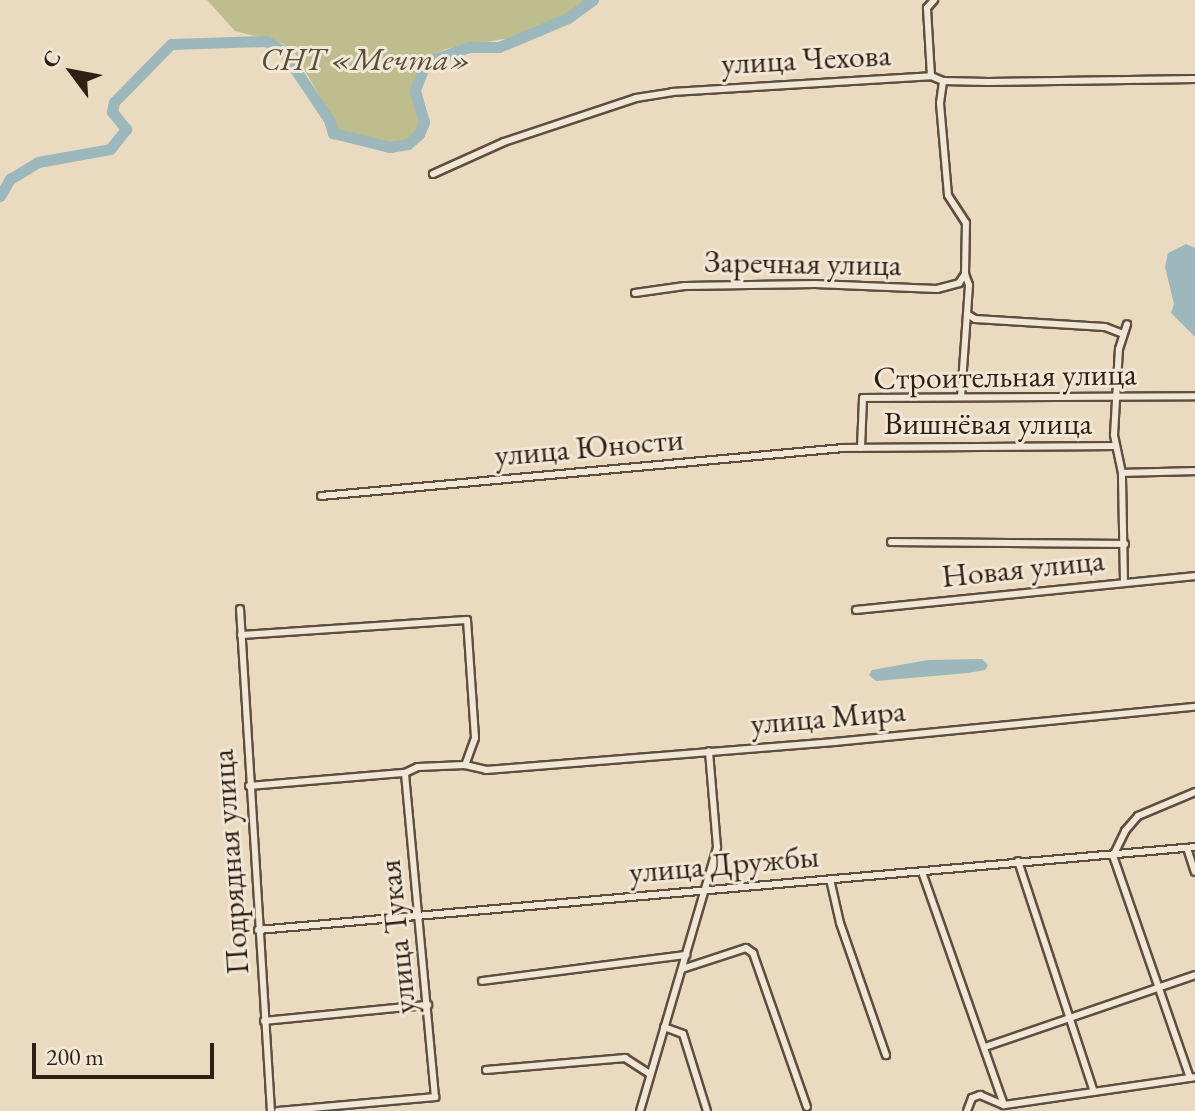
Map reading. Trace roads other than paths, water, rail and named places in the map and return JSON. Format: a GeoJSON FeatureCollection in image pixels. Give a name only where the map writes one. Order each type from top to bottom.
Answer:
{"type":"FeatureCollection","features":[{"type":"Feature","properties":{"kind":"street"},"geometry":{"type":"LineString","coordinates":[[931,76],[927,8],[934,0]]}},
{"type":"Feature","properties":{"kind":"street","name":"улица Чехова"},"geometry":{"type":"LineString","coordinates":[[433,174],[504,142],[636,98],[793,82],[931,76],[943,81],[1195,79]]}},
{"type":"Feature","properties":{"kind":"street"},"geometry":{"type":"LineString","coordinates":[[943,81],[940,103],[948,195],[966,223],[965,274],[969,285],[961,397]]}},
{"type":"Feature","properties":{"kind":"street","name":"Заречная улица"},"geometry":{"type":"LineString","coordinates":[[635,293],[685,286],[815,284],[937,289],[959,283],[965,274]]}},
{"type":"Feature","properties":{"kind":"street"},"geometry":{"type":"LineString","coordinates":[[967,314],[975,319],[1105,327],[1123,334]]}},
{"type":"Feature","properties":{"kind":"street"},"geometry":{"type":"LineString","coordinates":[[1124,582],[1122,473],[1115,446],[1119,349],[1127,324]]}},
{"type":"Feature","properties":{"kind":"street","name":"Строительная улица"},"geometry":{"type":"LineString","coordinates":[[861,448],[861,399],[1195,396]]}},
{"type":"Feature","properties":{"kind":"street","name":"Вишнёвая улица"},"geometry":{"type":"LineString","coordinates":[[861,448],[1115,446]]}},
{"type":"Feature","properties":{"kind":"street","name":"улица Юности"},"geometry":{"type":"LineString","coordinates":[[321,496],[861,448]]}},
{"type":"Feature","properties":{"kind":"street"},"geometry":{"type":"LineString","coordinates":[[1122,473],[1195,471]]}},
{"type":"Feature","properties":{"kind":"street"},"geometry":{"type":"LineString","coordinates":[[891,542],[1125,544]]}},
{"type":"Feature","properties":{"kind":"street","name":"Новая улица"},"geometry":{"type":"LineString","coordinates":[[856,610],[1195,576]]}},
{"type":"Feature","properties":{"kind":"street","name":"Подрядная улица"},"geometry":{"type":"LineString","coordinates":[[240,609],[271,1111]]}},
{"type":"Feature","properties":{"kind":"street"},"geometry":{"type":"LineString","coordinates":[[241,635],[467,620],[475,738],[465,765]]}},
{"type":"Feature","properties":{"kind":"street","name":"улица Мира"},"geometry":{"type":"LineString","coordinates":[[249,786],[405,773],[418,767],[465,765],[486,770],[1195,707]]}},
{"type":"Feature","properties":{"kind":"street"},"geometry":{"type":"LineString","coordinates":[[640,1111],[717,847],[709,751]]}},
{"type":"Feature","properties":{"kind":"street","name":"улица Тукая"},"geometry":{"type":"LineString","coordinates":[[278,1111],[435,1097],[405,773]]}},
{"type":"Feature","properties":{"kind":"street"},"geometry":{"type":"LineString","coordinates":[[967,1111],[967,1105],[980,1095],[1004,1105],[1192,1077],[1113,856],[1125,831],[1138,816],[1195,792]]}},
{"type":"Feature","properties":{"kind":"street"},"geometry":{"type":"LineString","coordinates":[[1191,847],[1195,872]]}},
{"type":"Feature","properties":{"kind":"street","name":"улица Дружбы"},"geometry":{"type":"LineString","coordinates":[[258,930],[1191,847]]}},
{"type":"Feature","properties":{"kind":"street"},"geometry":{"type":"LineString","coordinates":[[1018,861],[1094,1092]]}},
{"type":"Feature","properties":{"kind":"street"},"geometry":{"type":"LineString","coordinates":[[922,872],[1004,1105]]}},
{"type":"Feature","properties":{"kind":"street"},"geometry":{"type":"LineString","coordinates":[[830,879],[840,923],[886,1055]]}},
{"type":"Feature","properties":{"kind":"street"},"geometry":{"type":"LineString","coordinates":[[682,969],[746,948],[753,953],[807,1107]]}},
{"type":"Feature","properties":{"kind":"street"},"geometry":{"type":"LineString","coordinates":[[482,981],[643,963],[686,955]]}},
{"type":"Feature","properties":{"kind":"street"},"geometry":{"type":"LineString","coordinates":[[985,1047],[1195,975]]}},
{"type":"Feature","properties":{"kind":"street"},"geometry":{"type":"LineString","coordinates":[[264,1021],[428,1005]]}},
{"type":"Feature","properties":{"kind":"street"},"geometry":{"type":"LineString","coordinates":[[664,1027],[683,1034],[707,1111]]}},
{"type":"Feature","properties":{"kind":"street"},"geometry":{"type":"LineString","coordinates":[[486,1070],[625,1058],[650,1074]]}},
{"type":"Feature","properties":{"kind":"water"},"geometry":{"type":"Polygon","coordinates":[[[1186,244],[1195,248],[1195,337],[1171,313],[1174,304],[1165,267],[1168,253],[1186,244]]]}},
{"type":"Feature","properties":{"kind":"water"},"geometry":{"type":"Polygon","coordinates":[[[982,659],[988,665],[985,670],[968,673],[876,681],[869,675],[872,670],[928,660],[982,659]]]}},
{"type":"Feature","properties":{"kind":"waterway"},"geometry":{"type":"LineString","coordinates":[[0,196],[10,179],[38,162],[110,149],[126,129],[112,112],[114,102],[171,44],[266,41],[283,51],[329,120],[333,133],[390,147],[408,144],[419,134],[424,122],[415,90],[426,62],[469,47],[499,47],[568,18],[593,0]]}},
{"type":"Feature","properties":{"kind":"park label","name":"СНТ «Мечта»"},"geometry":{"type":"Point","coordinates":[366,59]}}]}
